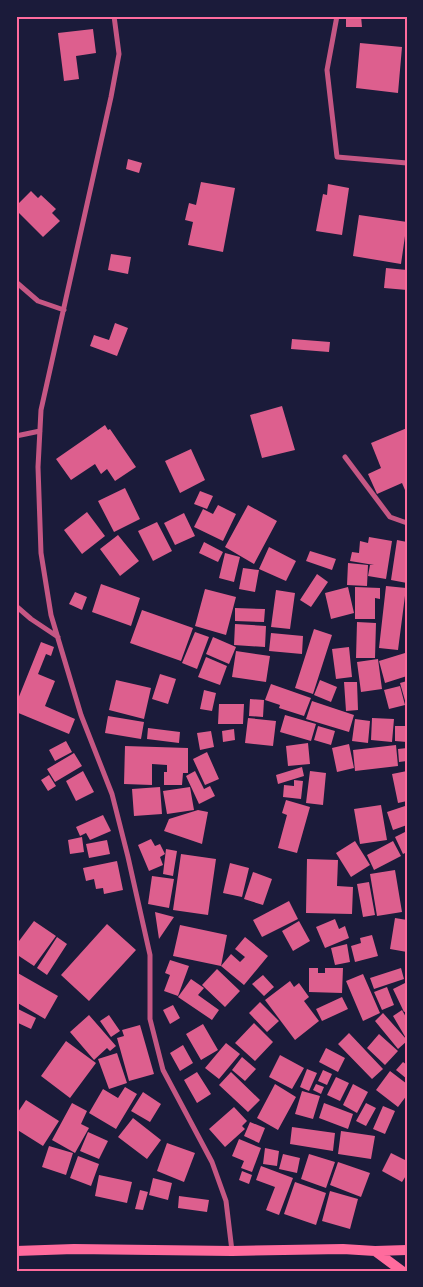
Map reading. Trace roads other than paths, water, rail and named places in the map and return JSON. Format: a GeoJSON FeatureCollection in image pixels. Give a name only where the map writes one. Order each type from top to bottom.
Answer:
{"type":"FeatureCollection","features":[{"type":"Feature","properties":{"kind":"main road"},"geometry":{"type":"LineString","coordinates":[[16,1251],[343,1248],[375,1251],[407,1250]]}},
{"type":"Feature","properties":{"kind":"main road"},"geometry":{"type":"LineString","coordinates":[[375,1251],[402,1271]]}},
{"type":"Feature","properties":{"kind":"street"},"geometry":{"type":"LineString","coordinates":[[114,16],[119,54],[41,410],[38,467],[42,553],[52,615],[58,637],[81,716],[112,794],[128,857],[150,956],[150,1019],[163,1070],[212,1162],[226,1201],[232,1250]]}},
{"type":"Feature","properties":{"kind":"street"},"geometry":{"type":"LineString","coordinates":[[337,16],[327,70],[337,158],[407,163]]}},
{"type":"Feature","properties":{"kind":"street"},"geometry":{"type":"LineString","coordinates":[[16,282],[38,301],[64,310]]}},
{"type":"Feature","properties":{"kind":"street"},"geometry":{"type":"LineString","coordinates":[[16,436],[40,431]]}},
{"type":"Feature","properties":{"kind":"street"},"geometry":{"type":"LineString","coordinates":[[344,457],[390,516],[407,523]]}},
{"type":"Feature","properties":{"kind":"street"},"geometry":{"type":"LineString","coordinates":[[16,606],[31,619],[58,637]]}}]}
